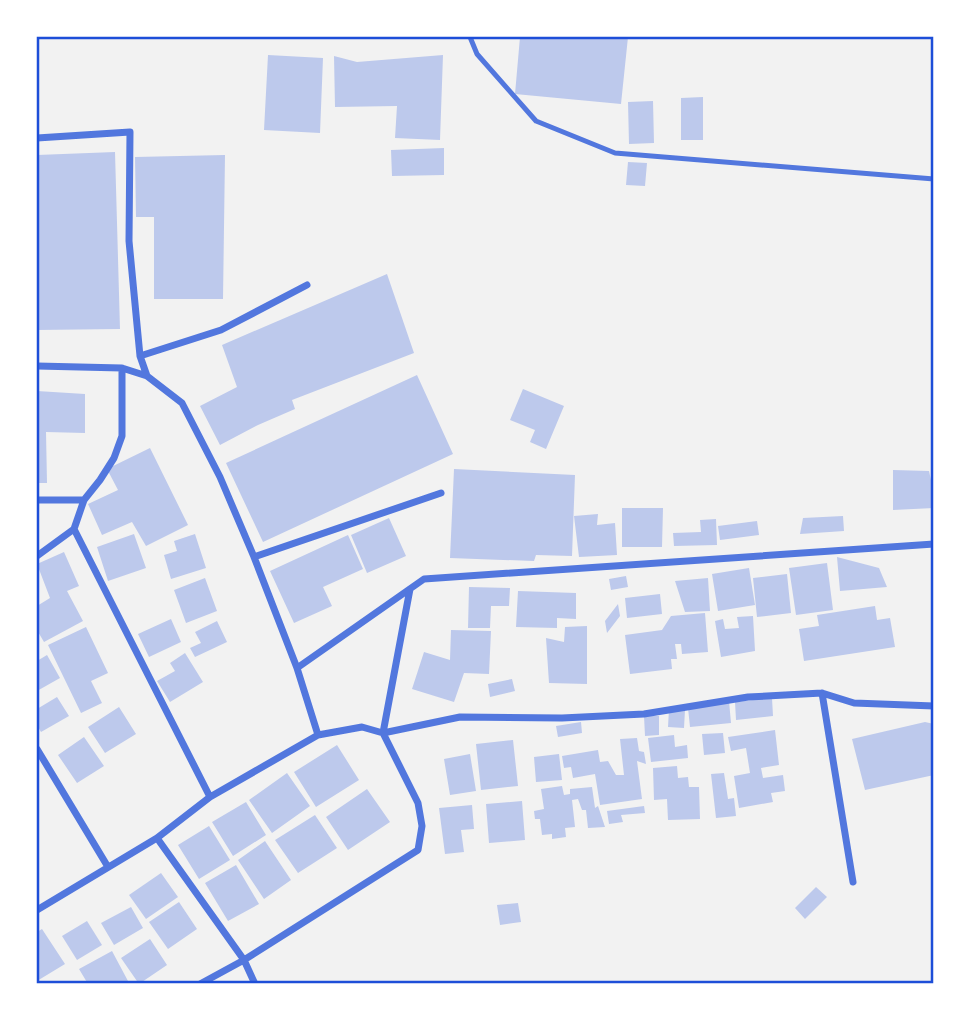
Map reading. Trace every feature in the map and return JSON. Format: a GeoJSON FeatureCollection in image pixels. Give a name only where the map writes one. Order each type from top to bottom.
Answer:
{"type":"FeatureCollection","features":[{"type":"Feature","properties":{"kind":"street"},"geometry":{"type":"LineString","coordinates":[[37,138],[130,132],[129,241],[140,356],[147,376]]}},
{"type":"Feature","properties":{"kind":"street"},"geometry":{"type":"LineString","coordinates":[[140,356],[221,330],[307,285]]}},
{"type":"Feature","properties":{"kind":"street"},"geometry":{"type":"LineString","coordinates":[[37,366],[122,368],[147,376],[182,403],[220,477],[254,557],[297,668],[318,735]]}},
{"type":"Feature","properties":{"kind":"street"},"geometry":{"type":"LineString","coordinates":[[37,556],[74,529],[84,499],[100,481],[114,458],[122,436],[122,368]]}},
{"type":"Feature","properties":{"kind":"street"},"geometry":{"type":"LineString","coordinates":[[254,557],[441,494]]}},
{"type":"Feature","properties":{"kind":"street"},"geometry":{"type":"LineString","coordinates":[[37,500],[84,499]]}},
{"type":"Feature","properties":{"kind":"street"},"geometry":{"type":"LineString","coordinates":[[74,529],[210,797]]}},
{"type":"Feature","properties":{"kind":"street"},"geometry":{"type":"LineString","coordinates":[[297,668],[424,579],[934,544]]}},
{"type":"Feature","properties":{"kind":"street"},"geometry":{"type":"LineString","coordinates":[[200,984],[244,960],[418,850],[422,826],[418,803],[383,733],[410,589]]}},
{"type":"Feature","properties":{"kind":"street"},"geometry":{"type":"LineString","coordinates":[[822,693],[853,881]]}},
{"type":"Feature","properties":{"kind":"street"},"geometry":{"type":"LineString","coordinates":[[37,910],[157,838],[210,797],[318,735],[362,727],[383,733],[460,717],[562,718],[644,714],[748,697],[822,693],[854,703],[934,706]]}},
{"type":"Feature","properties":{"kind":"street"},"geometry":{"type":"LineString","coordinates":[[37,749],[108,867]]}},
{"type":"Feature","properties":{"kind":"street"},"geometry":{"type":"LineString","coordinates":[[157,838],[244,960],[255,984]]}},
{"type":"Feature","properties":{"kind":"lane"},"geometry":{"type":"LineString","coordinates":[[470,37],[477,54],[536,121],[615,153],[934,178]]}},
{"type":"Feature","properties":{"kind":"building"},"geometry":{"type":"Polygon","coordinates":[[[520,37],[628,37],[621,104],[515,94],[520,37]]]}},
{"type":"Feature","properties":{"kind":"building"},"geometry":{"type":"Polygon","coordinates":[[[268,55],[323,58],[320,133],[264,130],[268,55]]]}},
{"type":"Feature","properties":{"kind":"building"},"geometry":{"type":"Polygon","coordinates":[[[443,55],[440,140],[395,138],[397,106],[335,107],[334,56],[357,62],[443,55]]]}},
{"type":"Feature","properties":{"kind":"building"},"geometry":{"type":"Polygon","coordinates":[[[703,97],[703,140],[681,140],[681,98],[703,97]]]}},
{"type":"Feature","properties":{"kind":"building"},"geometry":{"type":"Polygon","coordinates":[[[653,101],[654,143],[629,144],[628,102],[653,101]]]}},
{"type":"Feature","properties":{"kind":"building"},"geometry":{"type":"Polygon","coordinates":[[[444,148],[444,175],[392,176],[391,150],[444,148]]]}},
{"type":"Feature","properties":{"kind":"building"},"geometry":{"type":"Polygon","coordinates":[[[115,152],[120,329],[37,330],[37,155],[115,152]]]}},
{"type":"Feature","properties":{"kind":"building"},"geometry":{"type":"Polygon","coordinates":[[[225,155],[223,299],[154,299],[154,217],[136,217],[135,157],[225,155]]]}},
{"type":"Feature","properties":{"kind":"building"},"geometry":{"type":"Polygon","coordinates":[[[628,162],[647,163],[645,186],[626,185],[628,162]]]}},
{"type":"Feature","properties":{"kind":"building"},"geometry":{"type":"Polygon","coordinates":[[[387,274],[414,353],[292,400],[295,409],[220,445],[200,406],[237,387],[222,345],[387,274]]]}},
{"type":"Feature","properties":{"kind":"building"},"geometry":{"type":"Polygon","coordinates":[[[417,375],[453,454],[263,542],[226,463],[417,375]]]}},
{"type":"Feature","properties":{"kind":"building"},"geometry":{"type":"Polygon","coordinates":[[[523,389],[564,406],[546,449],[530,442],[535,430],[510,420],[523,389]]]}},
{"type":"Feature","properties":{"kind":"building"},"geometry":{"type":"Polygon","coordinates":[[[37,391],[85,394],[85,433],[46,432],[47,483],[37,483],[37,391]]]}},
{"type":"Feature","properties":{"kind":"building"},"geometry":{"type":"Polygon","coordinates":[[[150,448],[188,525],[146,546],[132,522],[102,535],[88,504],[118,490],[107,469],[150,448]]]}},
{"type":"Feature","properties":{"kind":"building"},"geometry":{"type":"Polygon","coordinates":[[[454,469],[575,475],[572,556],[536,555],[534,561],[450,558],[454,469]]]}},
{"type":"Feature","properties":{"kind":"building"},"geometry":{"type":"Polygon","coordinates":[[[893,470],[929,471],[934,508],[893,510],[893,470]]]}},
{"type":"Feature","properties":{"kind":"building"},"geometry":{"type":"Polygon","coordinates":[[[622,508],[663,508],[662,547],[622,547],[622,508]]]}},
{"type":"Feature","properties":{"kind":"building"},"geometry":{"type":"Polygon","coordinates":[[[598,514],[597,525],[615,523],[617,555],[579,557],[574,516],[598,514]]]}},
{"type":"Feature","properties":{"kind":"building"},"geometry":{"type":"Polygon","coordinates":[[[843,516],[844,531],[800,534],[803,518],[843,516]]]}},
{"type":"Feature","properties":{"kind":"building"},"geometry":{"type":"Polygon","coordinates":[[[389,518],[406,556],[367,573],[351,535],[389,518]]]}},
{"type":"Feature","properties":{"kind":"building"},"geometry":{"type":"Polygon","coordinates":[[[716,519],[717,545],[674,546],[673,533],[701,532],[700,520],[716,519]]]}},
{"type":"Feature","properties":{"kind":"building"},"geometry":{"type":"Polygon","coordinates":[[[757,521],[759,535],[720,540],[718,526],[757,521]]]}},
{"type":"Feature","properties":{"kind":"building"},"geometry":{"type":"Polygon","coordinates":[[[134,534],[146,568],[108,581],[97,547],[134,534]]]}},
{"type":"Feature","properties":{"kind":"building"},"geometry":{"type":"Polygon","coordinates":[[[195,534],[206,568],[171,579],[164,555],[177,551],[174,541],[195,534]]]}},
{"type":"Feature","properties":{"kind":"building"},"geometry":{"type":"Polygon","coordinates":[[[348,535],[363,569],[323,587],[332,606],[294,623],[270,571],[348,535]]]}},
{"type":"Feature","properties":{"kind":"building"},"geometry":{"type":"Polygon","coordinates":[[[64,552],[79,586],[67,591],[83,621],[44,642],[37,630],[37,606],[50,598],[37,564],[64,552]]]}},
{"type":"Feature","properties":{"kind":"building"},"geometry":{"type":"Polygon","coordinates":[[[837,557],[879,568],[887,587],[840,591],[837,557]]]}},
{"type":"Feature","properties":{"kind":"building"},"geometry":{"type":"Polygon","coordinates":[[[827,563],[833,610],[796,615],[789,568],[827,563]]]}},
{"type":"Feature","properties":{"kind":"building"},"geometry":{"type":"Polygon","coordinates":[[[749,568],[755,605],[718,611],[712,574],[749,568]]]}},
{"type":"Feature","properties":{"kind":"building"},"geometry":{"type":"Polygon","coordinates":[[[787,574],[791,613],[757,617],[753,578],[787,574]]]}},
{"type":"Feature","properties":{"kind":"building"},"geometry":{"type":"Polygon","coordinates":[[[626,576],[628,587],[611,590],[609,579],[626,576]]]}},
{"type":"Feature","properties":{"kind":"building"},"geometry":{"type":"Polygon","coordinates":[[[205,578],[217,611],[186,623],[174,590],[205,578]]]}},
{"type":"Feature","properties":{"kind":"building"},"geometry":{"type":"Polygon","coordinates":[[[708,578],[710,611],[685,612],[675,581],[708,578]]]}},
{"type":"Feature","properties":{"kind":"building"},"geometry":{"type":"Polygon","coordinates":[[[469,587],[510,588],[509,606],[491,606],[490,628],[468,628],[469,587]]]}},
{"type":"Feature","properties":{"kind":"building"},"geometry":{"type":"Polygon","coordinates":[[[518,591],[576,593],[576,619],[557,618],[557,628],[516,627],[518,591]]]}},
{"type":"Feature","properties":{"kind":"building"},"geometry":{"type":"Polygon","coordinates":[[[660,594],[662,614],[627,618],[625,598],[660,594]]]}},
{"type":"Feature","properties":{"kind":"building"},"geometry":{"type":"Polygon","coordinates":[[[618,604],[620,616],[607,633],[605,621],[618,604]]]}},
{"type":"Feature","properties":{"kind":"building"},"geometry":{"type":"Polygon","coordinates":[[[875,606],[877,620],[890,618],[895,647],[804,661],[799,629],[819,626],[817,615],[875,606]]]}},
{"type":"Feature","properties":{"kind":"building"},"geometry":{"type":"Polygon","coordinates":[[[705,613],[708,652],[682,654],[681,644],[675,644],[677,659],[671,659],[672,669],[630,674],[625,635],[662,630],[671,616],[705,613]]]}},
{"type":"Feature","properties":{"kind":"building"},"geometry":{"type":"Polygon","coordinates":[[[753,616],[755,651],[721,657],[715,621],[723,619],[725,629],[739,628],[737,617],[753,616]]]}},
{"type":"Feature","properties":{"kind":"building"},"geometry":{"type":"Polygon","coordinates":[[[171,619],[181,642],[149,657],[138,634],[171,619]]]}},
{"type":"Feature","properties":{"kind":"building"},"geometry":{"type":"Polygon","coordinates":[[[217,621],[227,642],[195,657],[190,648],[201,643],[195,632],[217,621]]]}},
{"type":"Feature","properties":{"kind":"building"},"geometry":{"type":"Polygon","coordinates":[[[587,626],[587,684],[549,683],[546,638],[564,642],[565,627],[587,626]]]}},
{"type":"Feature","properties":{"kind":"building"},"geometry":{"type":"Polygon","coordinates":[[[86,627],[108,673],[91,681],[102,703],[81,713],[48,645],[86,627]]]}},
{"type":"Feature","properties":{"kind":"building"},"geometry":{"type":"Polygon","coordinates":[[[451,630],[491,631],[489,674],[464,673],[454,702],[412,689],[424,652],[450,660],[451,630]]]}},
{"type":"Feature","properties":{"kind":"building"},"geometry":{"type":"Polygon","coordinates":[[[185,653],[203,682],[170,702],[157,681],[175,671],[170,663],[185,653]]]}},
{"type":"Feature","properties":{"kind":"building"},"geometry":{"type":"Polygon","coordinates":[[[47,655],[60,678],[37,691],[37,661],[47,655]]]}},
{"type":"Feature","properties":{"kind":"building"},"geometry":{"type":"Polygon","coordinates":[[[512,679],[515,691],[490,697],[488,684],[512,679]]]}},
{"type":"Feature","properties":{"kind":"building"},"geometry":{"type":"Polygon","coordinates":[[[57,697],[69,716],[41,732],[37,725],[37,709],[57,697]]]}},
{"type":"Feature","properties":{"kind":"building"},"geometry":{"type":"Polygon","coordinates":[[[772,698],[773,716],[736,720],[735,702],[772,698]]]}},
{"type":"Feature","properties":{"kind":"building"},"geometry":{"type":"Polygon","coordinates":[[[729,701],[731,723],[690,727],[688,708],[729,701]]]}},
{"type":"Feature","properties":{"kind":"building"},"geometry":{"type":"Polygon","coordinates":[[[119,707],[136,734],[105,753],[88,727],[119,707]]]}},
{"type":"Feature","properties":{"kind":"building"},"geometry":{"type":"Polygon","coordinates":[[[669,709],[685,710],[684,728],[668,727],[669,709]]]}},
{"type":"Feature","properties":{"kind":"building"},"geometry":{"type":"Polygon","coordinates":[[[644,716],[659,716],[659,735],[645,736],[644,716]]]}},
{"type":"Feature","properties":{"kind":"building"},"geometry":{"type":"Polygon","coordinates":[[[581,722],[582,733],[558,737],[556,726],[581,722]]]}},
{"type":"Feature","properties":{"kind":"building"},"geometry":{"type":"Polygon","coordinates":[[[925,722],[934,724],[934,775],[865,790],[852,739],[925,722]]]}},
{"type":"Feature","properties":{"kind":"building"},"geometry":{"type":"Polygon","coordinates":[[[775,730],[779,765],[761,768],[763,778],[783,775],[785,791],[771,793],[773,802],[739,808],[734,776],[750,773],[746,748],[731,751],[728,737],[775,730]]]}},
{"type":"Feature","properties":{"kind":"building"},"geometry":{"type":"Polygon","coordinates":[[[723,733],[725,753],[704,755],[702,734],[723,733]]]}},
{"type":"Feature","properties":{"kind":"building"},"geometry":{"type":"Polygon","coordinates":[[[674,735],[675,747],[687,745],[688,758],[651,762],[648,738],[674,735]]]}},
{"type":"Feature","properties":{"kind":"building"},"geometry":{"type":"Polygon","coordinates":[[[84,737],[104,766],[77,783],[58,755],[84,737]]]}},
{"type":"Feature","properties":{"kind":"building"},"geometry":{"type":"Polygon","coordinates":[[[637,738],[639,751],[644,752],[646,764],[637,761],[642,799],[600,805],[595,774],[573,778],[571,767],[564,768],[562,756],[598,750],[600,762],[608,761],[616,775],[624,775],[620,739],[637,738]]]}},
{"type":"Feature","properties":{"kind":"building"},"geometry":{"type":"Polygon","coordinates":[[[513,740],[518,786],[481,790],[476,744],[513,740]]]}},
{"type":"Feature","properties":{"kind":"building"},"geometry":{"type":"Polygon","coordinates":[[[337,745],[359,780],[316,807],[294,772],[337,745]]]}},
{"type":"Feature","properties":{"kind":"building"},"geometry":{"type":"Polygon","coordinates":[[[470,754],[476,791],[450,795],[444,759],[470,754]]]}},
{"type":"Feature","properties":{"kind":"building"},"geometry":{"type":"Polygon","coordinates":[[[559,754],[562,780],[536,782],[534,757],[559,754]]]}},
{"type":"Feature","properties":{"kind":"building"},"geometry":{"type":"Polygon","coordinates":[[[677,766],[678,778],[688,777],[689,787],[699,787],[700,819],[668,820],[667,799],[654,800],[653,768],[677,766]]]}},
{"type":"Feature","properties":{"kind":"building"},"geometry":{"type":"Polygon","coordinates":[[[287,773],[310,806],[272,833],[249,800],[287,773]]]}},
{"type":"Feature","properties":{"kind":"building"},"geometry":{"type":"Polygon","coordinates":[[[724,773],[728,799],[734,798],[736,816],[716,818],[711,774],[724,773]]]}},
{"type":"Feature","properties":{"kind":"building"},"geometry":{"type":"Polygon","coordinates":[[[562,786],[564,795],[570,794],[570,789],[592,787],[595,808],[598,806],[605,827],[588,828],[586,810],[582,810],[578,799],[572,800],[575,827],[565,828],[566,837],[552,839],[552,834],[542,835],[540,819],[535,819],[534,811],[544,809],[541,789],[562,786]]]}},
{"type":"Feature","properties":{"kind":"building"},"geometry":{"type":"Polygon","coordinates":[[[367,789],[390,822],[348,850],[326,817],[367,789]]]}},
{"type":"Feature","properties":{"kind":"building"},"geometry":{"type":"Polygon","coordinates":[[[522,801],[525,840],[489,843],[486,804],[522,801]]]}},
{"type":"Feature","properties":{"kind":"building"},"geometry":{"type":"Polygon","coordinates":[[[246,802],[266,835],[233,856],[212,822],[246,802]]]}},
{"type":"Feature","properties":{"kind":"building"},"geometry":{"type":"Polygon","coordinates":[[[472,805],[474,829],[461,830],[464,852],[445,854],[439,808],[472,805]]]}},
{"type":"Feature","properties":{"kind":"building"},"geometry":{"type":"Polygon","coordinates":[[[644,806],[645,813],[621,815],[623,822],[609,824],[607,811],[644,806]]]}},
{"type":"Feature","properties":{"kind":"building"},"geometry":{"type":"Polygon","coordinates":[[[315,815],[337,848],[298,873],[275,840],[315,815]]]}},
{"type":"Feature","properties":{"kind":"building"},"geometry":{"type":"Polygon","coordinates":[[[209,826],[230,860],[199,879],[178,845],[209,826]]]}},
{"type":"Feature","properties":{"kind":"building"},"geometry":{"type":"Polygon","coordinates":[[[265,841],[291,880],[264,899],[238,860],[265,841]]]}},
{"type":"Feature","properties":{"kind":"building"},"geometry":{"type":"Polygon","coordinates":[[[236,865],[259,904],[228,921],[205,883],[236,865]]]}},
{"type":"Feature","properties":{"kind":"building"},"geometry":{"type":"Polygon","coordinates":[[[161,873],[178,897],[146,919],[129,895],[161,873]]]}},
{"type":"Feature","properties":{"kind":"building"},"geometry":{"type":"Polygon","coordinates":[[[816,887],[827,897],[805,919],[795,908],[816,887]]]}},
{"type":"Feature","properties":{"kind":"building"},"geometry":{"type":"Polygon","coordinates":[[[179,902],[197,929],[168,949],[149,922],[179,902]]]}},
{"type":"Feature","properties":{"kind":"building"},"geometry":{"type":"Polygon","coordinates":[[[518,903],[521,922],[500,925],[497,905],[518,903]]]}},
{"type":"Feature","properties":{"kind":"building"},"geometry":{"type":"Polygon","coordinates":[[[131,907],[143,928],[114,945],[101,923],[131,907]]]}},
{"type":"Feature","properties":{"kind":"building"},"geometry":{"type":"Polygon","coordinates":[[[87,921],[102,945],[77,960],[62,936],[87,921]]]}},
{"type":"Feature","properties":{"kind":"building"},"geometry":{"type":"Polygon","coordinates":[[[42,929],[65,964],[37,981],[37,932],[42,929]]]}},
{"type":"Feature","properties":{"kind":"building"},"geometry":{"type":"Polygon","coordinates":[[[150,939],[167,965],[139,984],[121,958],[150,939]]]}},
{"type":"Feature","properties":{"kind":"building"},"geometry":{"type":"Polygon","coordinates":[[[112,951],[128,981],[122,984],[88,984],[79,969],[112,951]]]}}]}
